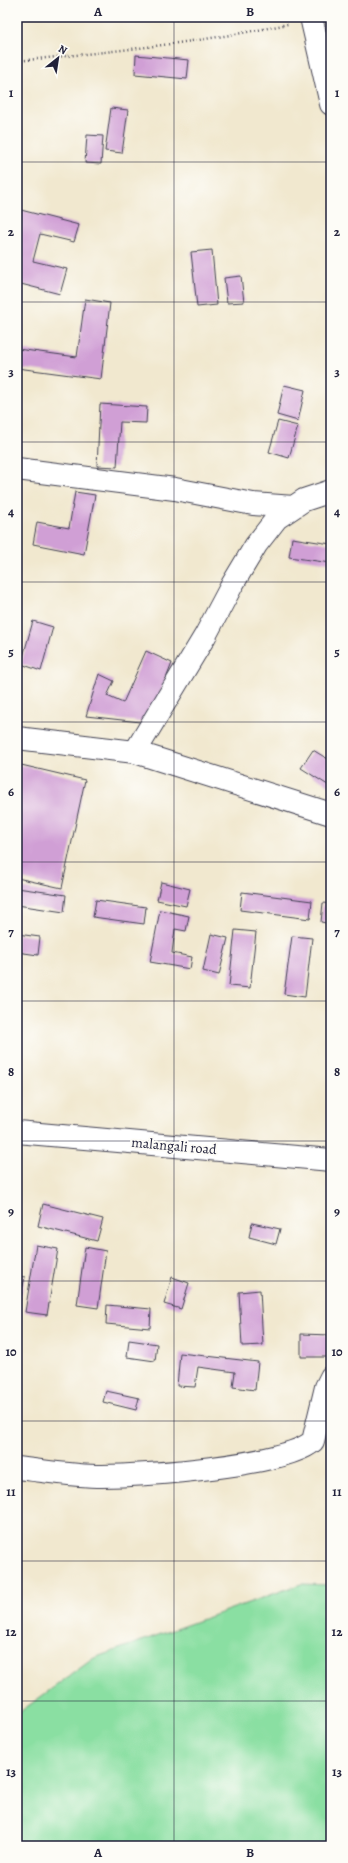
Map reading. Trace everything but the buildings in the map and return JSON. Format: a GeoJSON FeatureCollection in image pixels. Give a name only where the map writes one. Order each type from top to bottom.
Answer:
{"type":"FeatureCollection","features":[{"type":"Feature","properties":{"kind":"street"},"geometry":{"type":"LineString","coordinates":[[313,23],[331,104]]}},
{"type":"Feature","properties":{"kind":"street"},"geometry":{"type":"LineString","coordinates":[[17,469],[174,489],[253,504],[294,507]]}},
{"type":"Feature","properties":{"kind":"street"},"geometry":{"type":"LineString","coordinates":[[135,752],[206,636],[232,585],[256,545],[277,518],[304,500],[331,491]]}},
{"type":"Feature","properties":{"kind":"street"},"geometry":{"type":"LineString","coordinates":[[17,738],[135,752],[331,814]]}},
{"type":"Feature","properties":{"kind":"street","name":"malangali road"},"geometry":{"type":"LineString","coordinates":[[17,1132],[331,1160]]}},
{"type":"Feature","properties":{"kind":"street"},"geometry":{"type":"LineString","coordinates":[[17,1468],[101,1476],[218,1468],[296,1452],[313,1441],[326,1387],[331,1377]]}},
{"type":"Feature","properties":{"kind":"path"},"geometry":{"type":"LineString","coordinates":[[17,61],[75,56],[228,36],[290,24],[313,23]]}},
{"type":"Feature","properties":{"kind":"green space"},"geometry":{"type":"Polygon","coordinates":[[[301,1584],[331,1585],[331,1846],[17,1846],[17,1714],[94,1658],[301,1584]]]}}]}
